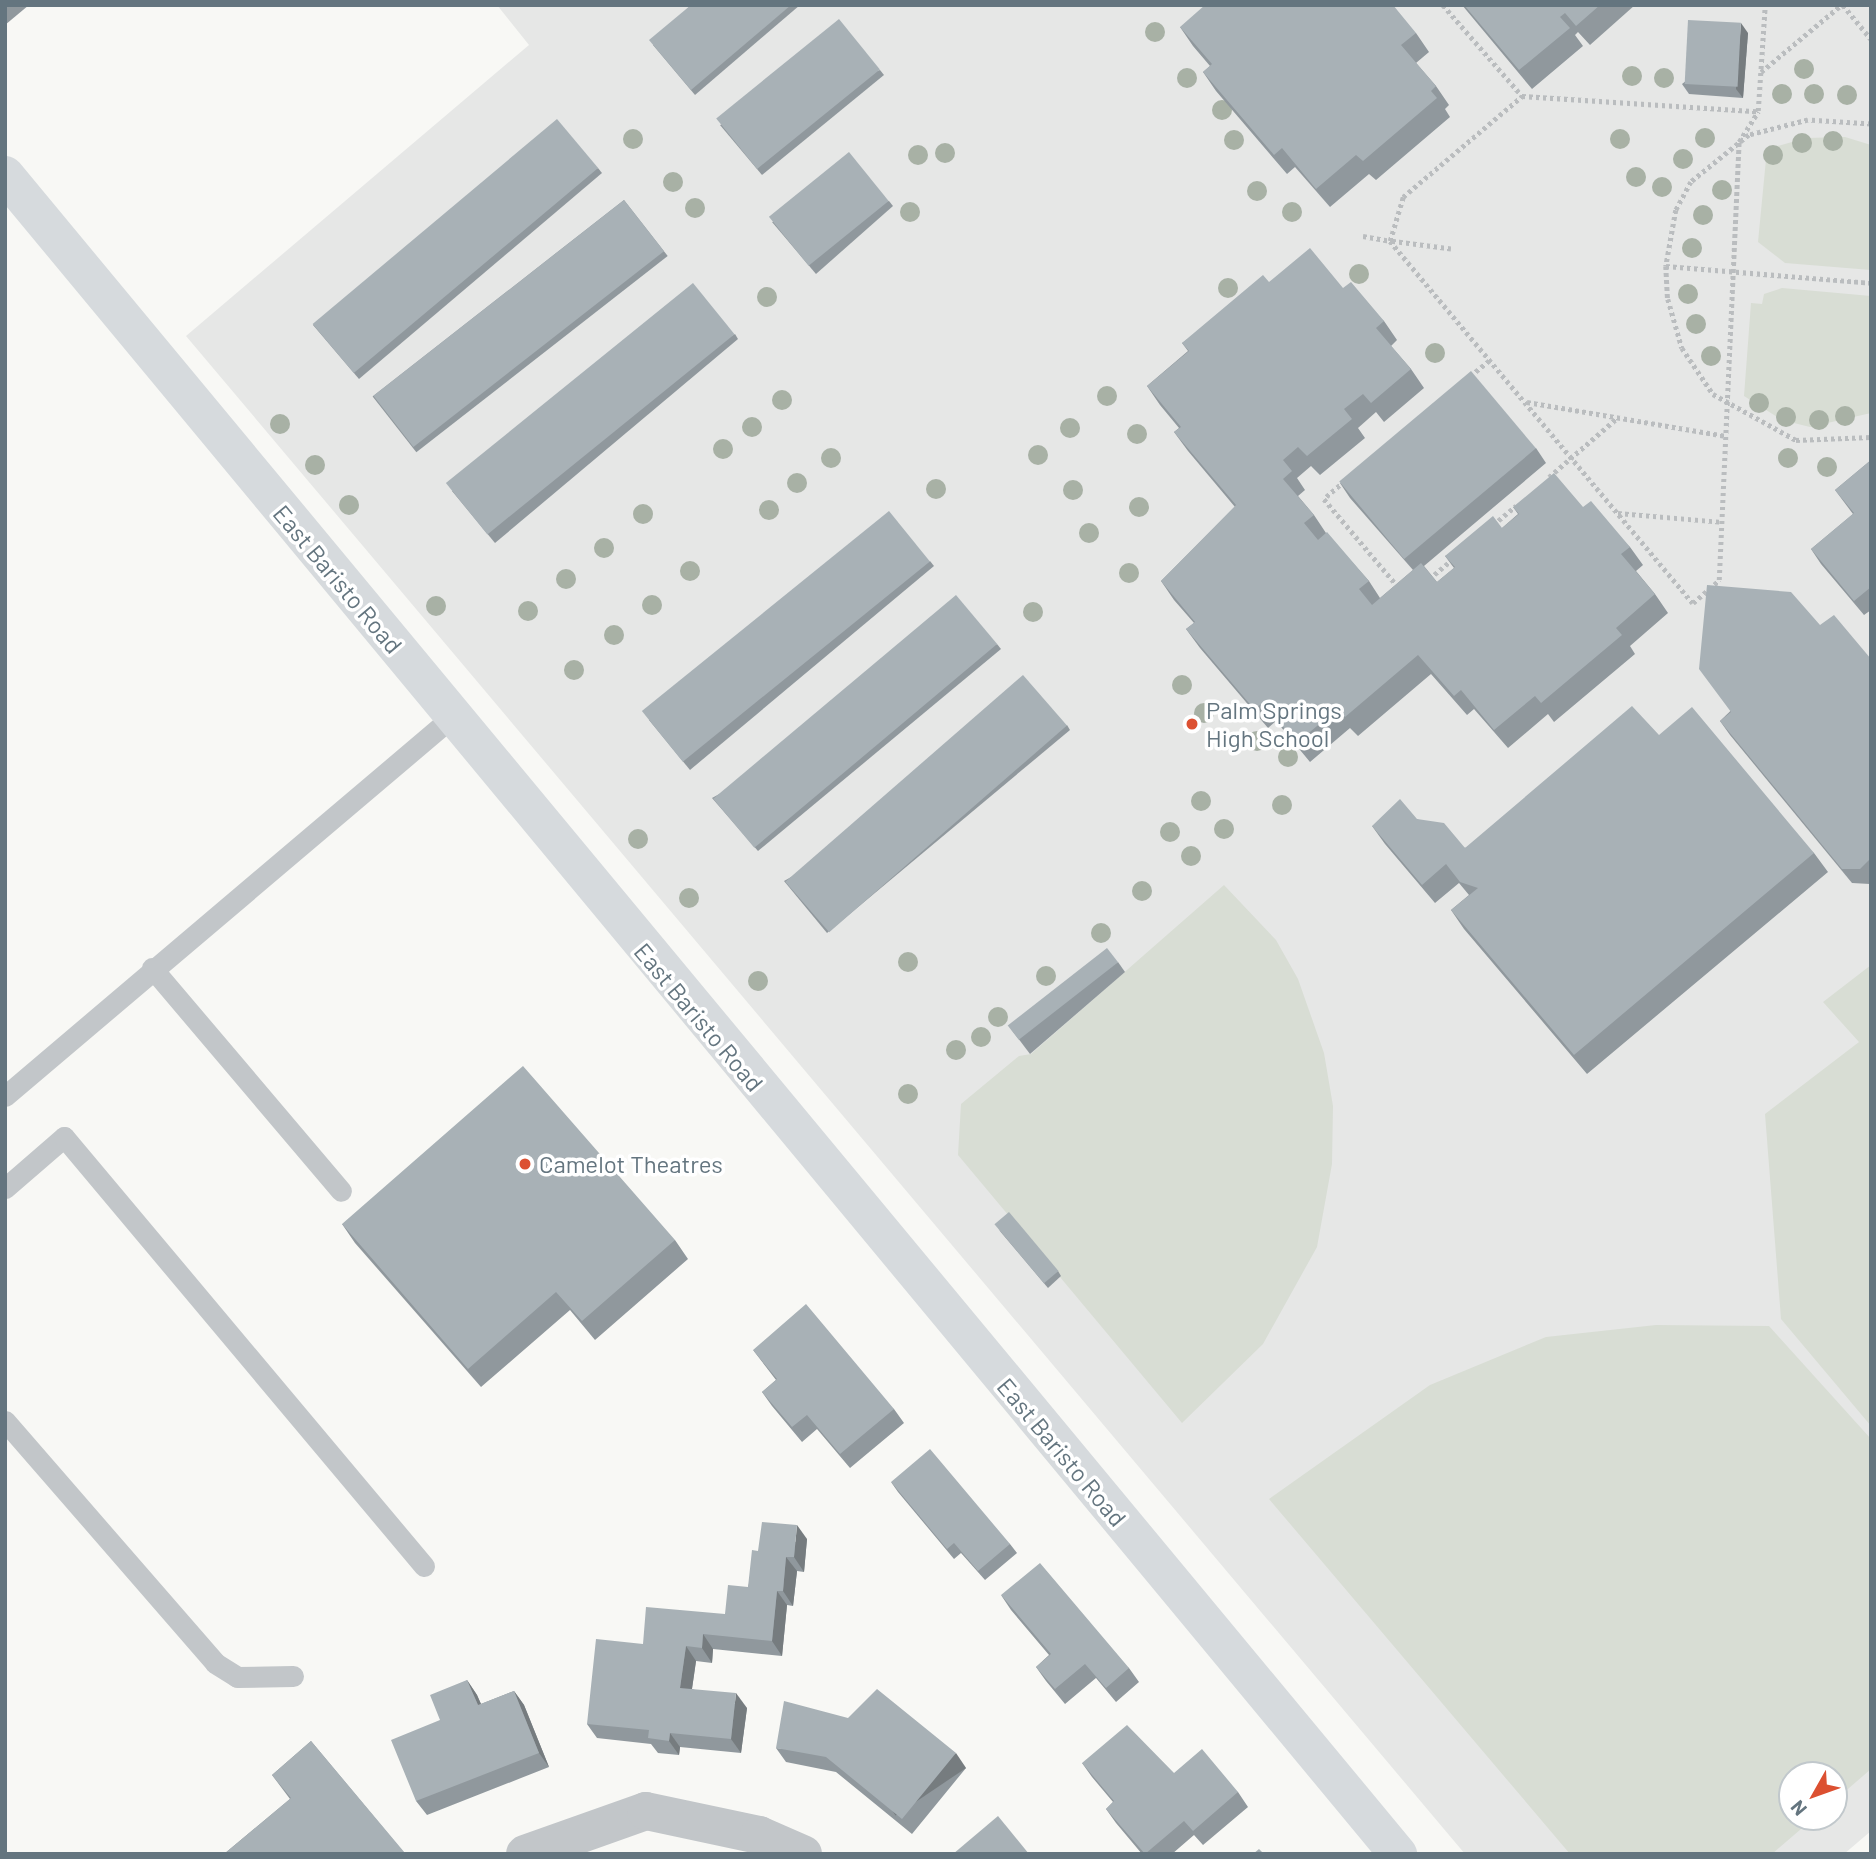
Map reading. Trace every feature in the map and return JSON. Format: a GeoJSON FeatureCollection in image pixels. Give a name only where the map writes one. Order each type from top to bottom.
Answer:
{"type":"FeatureCollection","features":[{"type":"Feature","properties":{"kind":"street","name":"East Baristo Road"},"geometry":{"type":"LineString","coordinates":[[5,175],[1398,1854]]}},
{"type":"Feature","properties":{"kind":"street"},"geometry":{"type":"LineString","coordinates":[[525,1854],[646,1811],[759,1835],[803,1854]]}},
{"type":"Feature","properties":{"kind":"lane"},"geometry":{"type":"LineString","coordinates":[[5,1096],[152,968],[452,717]]}},
{"type":"Feature","properties":{"kind":"lane"},"geometry":{"type":"LineString","coordinates":[[152,968],[341,1191]]}},
{"type":"Feature","properties":{"kind":"lane"},"geometry":{"type":"LineString","coordinates":[[5,1188],[64,1137],[424,1566]]}},
{"type":"Feature","properties":{"kind":"lane"},"geometry":{"type":"LineString","coordinates":[[5,1420],[215,1663],[237,1677],[293,1676]]}},
{"type":"Feature","properties":{"kind":"path"},"geometry":{"type":"LineString","coordinates":[[1443,5],[1522,96]]}},
{"type":"Feature","properties":{"kind":"path"},"geometry":{"type":"LineString","coordinates":[[1390,241],[1693,603],[1719,580],[1738,142],[1758,111],[1765,5]]}},
{"type":"Feature","properties":{"kind":"path"},"geometry":{"type":"LineString","coordinates":[[1760,73],[1842,5],[1871,39]]}},
{"type":"Feature","properties":{"kind":"path"},"geometry":{"type":"LineString","coordinates":[[1390,241],[1403,197],[1522,96],[1758,111]]}},
{"type":"Feature","properties":{"kind":"path"},"geometry":{"type":"LineString","coordinates":[[1870,123],[1808,120],[1776,125],[1738,142],[1691,182],[1676,210],[1666,266],[1668,299],[1682,348],[1727,406],[1796,440],[1871,437]]}},
{"type":"Feature","properties":{"kind":"path"},"geometry":{"type":"LineString","coordinates":[[1363,236],[1451,249]]}},
{"type":"Feature","properties":{"kind":"path"},"geometry":{"type":"LineString","coordinates":[[1666,266],[1871,284]]}},
{"type":"Feature","properties":{"kind":"path"},"geometry":{"type":"LineString","coordinates":[[1458,386],[1490,360]]}},
{"type":"Feature","properties":{"kind":"path"},"geometry":{"type":"LineString","coordinates":[[1525,402],[1726,436]]}},
{"type":"Feature","properties":{"kind":"path"},"geometry":{"type":"LineString","coordinates":[[1541,484],[1617,418]]}},
{"type":"Feature","properties":{"kind":"path"},"geometry":{"type":"LineString","coordinates":[[1355,473],[1324,499],[1407,598]]}},
{"type":"Feature","properties":{"kind":"path"},"geometry":{"type":"LineString","coordinates":[[1489,528],[1520,502]]}},
{"type":"Feature","properties":{"kind":"path"},"geometry":{"type":"LineString","coordinates":[[1618,513],[1722,522]]}},
{"type":"Feature","properties":{"kind":"path"},"geometry":{"type":"LineString","coordinates":[[1417,589],[1458,554]]}},
{"type":"Feature","properties":{"kind":"shaded area","name":"Palm Springs High School"},"geometry":{"type":"Polygon","coordinates":[[[497,5],[1871,5],[1871,1831],[1844,1854],[1465,1854],[186,336],[529,45],[497,5]]]}},
{"type":"Feature","properties":{"kind":"shaded area"},"geometry":{"type":"Polygon","coordinates":[[[1845,137],[1871,145],[1871,270],[1785,263],[1758,242],[1767,149],[1806,138],[1845,137]]]}},
{"type":"Feature","properties":{"kind":"shaded area"},"geometry":{"type":"Polygon","coordinates":[[[1782,288],[1871,296],[1871,413],[1810,427],[1782,420],[1744,396],[1751,303],[1762,304],[1764,294],[1782,288]]]}},
{"type":"Feature","properties":{"kind":"shaded area"},"geometry":{"type":"Polygon","coordinates":[[[1224,885],[1276,940],[1298,979],[1324,1053],[1333,1106],[1332,1164],[1317,1247],[1263,1344],[1182,1423],[958,1155],[961,1104],[1019,1056],[1031,1054],[1224,885]]]}},
{"type":"Feature","properties":{"kind":"shaded area"},"geometry":{"type":"Polygon","coordinates":[[[1871,965],[1871,1426],[1781,1319],[1765,1114],[1859,1042],[1823,1002],[1871,965]]]}},
{"type":"Feature","properties":{"kind":"shaded area"},"geometry":{"type":"Polygon","coordinates":[[[1656,1325],[1769,1326],[1871,1439],[1871,1769],[1848,1789],[1848,1761],[1778,1761],[1778,1831],[1799,1831],[1772,1854],[1570,1854],[1269,1499],[1430,1385],[1546,1337],[1656,1325]]]}},
{"type":"Feature","properties":{"kind":"building"},"geometry":{"type":"Polygon","coordinates":[[[691,5],[791,5],[691,90],[649,40],[691,5]]]}},
{"type":"Feature","properties":{"kind":"building"},"geometry":{"type":"Polygon","coordinates":[[[1205,5],[1393,5],[1416,33],[1401,45],[1436,86],[1431,91],[1437,98],[1363,161],[1356,155],[1316,189],[1282,148],[1274,155],[1203,72],[1212,64],[1180,27],[1205,5]]]}},
{"type":"Feature","properties":{"kind":"building"},"geometry":{"type":"Polygon","coordinates":[[[1464,5],[1600,5],[1576,26],[1565,13],[1560,17],[1570,28],[1519,70],[1464,5]]]}},
{"type":"Feature","properties":{"kind":"building"},"geometry":{"type":"Polygon","coordinates":[[[839,19],[880,70],[757,169],[716,118],[839,19]]]}},
{"type":"Feature","properties":{"kind":"building"},"geometry":{"type":"Polygon","coordinates":[[[1688,20],[1741,23],[1738,87],[1685,84],[1688,20]]]}},
{"type":"Feature","properties":{"kind":"building"},"geometry":{"type":"Polygon","coordinates":[[[557,119],[598,168],[354,373],[313,324],[557,119]]]}},
{"type":"Feature","properties":{"kind":"building"},"geometry":{"type":"Polygon","coordinates":[[[849,152],[889,201],[809,266],[769,217],[849,152]]]}},
{"type":"Feature","properties":{"kind":"building"},"geometry":{"type":"Polygon","coordinates":[[[624,200],[664,251],[413,447],[373,396],[624,200]]]}},
{"type":"Feature","properties":{"kind":"building"},"geometry":{"type":"Polygon","coordinates":[[[1310,248],[1343,288],[1351,282],[1384,321],[1376,328],[1411,369],[1371,403],[1363,394],[1344,409],[1352,419],[1307,456],[1298,447],[1283,460],[1292,471],[1283,479],[1314,515],[1304,523],[1318,540],[1327,532],[1369,581],[1359,589],[1372,605],[1421,563],[1437,582],[1455,567],[1445,556],[1493,516],[1502,528],[1519,514],[1513,507],[1554,473],[1583,507],[1591,501],[1630,547],[1621,554],[1655,594],[1616,628],[1622,635],[1541,703],[1535,696],[1494,730],[1461,690],[1454,696],[1418,655],[1345,717],[1337,709],[1297,743],[1263,703],[1254,709],[1186,629],[1195,622],[1161,581],[1236,505],[1174,432],[1181,427],[1147,386],[1189,351],[1182,343],[1263,275],[1269,282],[1310,248]]]}},
{"type":"Feature","properties":{"kind":"building"},"geometry":{"type":"Polygon","coordinates":[[[693,283],[735,334],[487,534],[446,483],[693,283]]]}},
{"type":"Feature","properties":{"kind":"building"},"geometry":{"type":"Polygon","coordinates":[[[1471,371],[1536,448],[1404,559],[1339,482],[1471,371]]]}},
{"type":"Feature","properties":{"kind":"building"},"geometry":{"type":"Polygon","coordinates":[[[1871,460],[1871,587],[1854,601],[1811,549],[1854,513],[1835,490],[1871,460]]]}},
{"type":"Feature","properties":{"kind":"building"},"geometry":{"type":"Polygon","coordinates":[[[889,511],[930,562],[683,762],[642,711],[889,511]]]}},
{"type":"Feature","properties":{"kind":"building"},"geometry":{"type":"Polygon","coordinates":[[[1707,585],[1791,592],[1820,625],[1834,615],[1871,659],[1871,858],[1860,869],[1842,869],[1720,721],[1731,712],[1699,669],[1707,585]]]}},
{"type":"Feature","properties":{"kind":"building"},"geometry":{"type":"Polygon","coordinates":[[[956,595],[997,644],[754,848],[713,799],[956,595]]]}},
{"type":"Feature","properties":{"kind":"building"},"geometry":{"type":"Polygon","coordinates":[[[1023,675],[1067,726],[829,932],[785,882],[1023,675]]]}},
{"type":"Feature","properties":{"kind":"building"},"geometry":{"type":"Polygon","coordinates":[[[1632,706],[1659,735],[1692,707],[1814,853],[1574,1055],[1451,910],[1478,888],[1460,882],[1446,864],[1422,885],[1372,826],[1400,799],[1417,819],[1444,823],[1465,848],[1632,706]]]}},
{"type":"Feature","properties":{"kind":"building"},"geometry":{"type":"Polygon","coordinates":[[[1107,948],[1118,962],[1019,1040],[1008,1026],[1107,948]]]}},
{"type":"Feature","properties":{"kind":"building","name":"Camelot Theatres"},"geometry":{"type":"Polygon","coordinates":[[[523,1066],[675,1240],[582,1321],[556,1292],[468,1369],[342,1224],[523,1066]]]}},
{"type":"Feature","properties":{"kind":"building"},"geometry":{"type":"Polygon","coordinates":[[[1009,1212],[1058,1271],[1044,1283],[994,1224],[1009,1212]]]}},
{"type":"Feature","properties":{"kind":"building"},"geometry":{"type":"Polygon","coordinates":[[[806,1304],[894,1409],[840,1454],[807,1415],[792,1427],[762,1392],[777,1379],[753,1350],[806,1304]]]}},
{"type":"Feature","properties":{"kind":"building"},"geometry":{"type":"Polygon","coordinates":[[[930,1449],[1010,1544],[978,1571],[954,1543],[947,1549],[891,1482],[930,1449]]]}},
{"type":"Feature","properties":{"kind":"building"},"geometry":{"type":"Polygon","coordinates":[[[762,1522],[797,1525],[794,1557],[786,1557],[783,1591],[777,1591],[772,1641],[703,1634],[702,1648],[686,1646],[680,1688],[736,1693],[731,1739],[670,1733],[669,1741],[648,1738],[649,1730],[587,1724],[596,1639],[643,1644],[646,1607],[725,1614],[728,1585],[748,1587],[752,1550],[758,1551],[762,1522]]]}},
{"type":"Feature","properties":{"kind":"building"},"geometry":{"type":"Polygon","coordinates":[[[1040,1563],[1129,1668],[1106,1688],[1085,1664],[1055,1689],[1036,1667],[1051,1654],[1001,1595],[1040,1563]]]}},
{"type":"Feature","properties":{"kind":"building"},"geometry":{"type":"Polygon","coordinates":[[[467,1680],[478,1705],[514,1691],[539,1753],[416,1801],[391,1740],[440,1720],[430,1695],[467,1680]]]}},
{"type":"Feature","properties":{"kind":"building"},"geometry":{"type":"Polygon","coordinates":[[[877,1689],[956,1753],[902,1819],[826,1757],[776,1748],[784,1701],[848,1718],[877,1689]]]}},
{"type":"Feature","properties":{"kind":"building"},"geometry":{"type":"Polygon","coordinates":[[[1127,1725],[1174,1773],[1202,1749],[1238,1792],[1193,1831],[1184,1821],[1145,1854],[1106,1809],[1114,1801],[1082,1763],[1127,1725]]]}},
{"type":"Feature","properties":{"kind":"building"},"geometry":{"type":"Polygon","coordinates":[[[311,1741],[404,1854],[224,1854],[291,1798],[272,1775],[311,1741]]]}},
{"type":"Feature","properties":{"kind":"building"},"geometry":{"type":"Polygon","coordinates":[[[998,1816],[1029,1854],[953,1854],[998,1816]]]}},
{"type":"Feature","properties":{"kind":"place","name":"Palm Springs High School"},"geometry":{"type":"Point","coordinates":[1192,724]}},
{"type":"Feature","properties":{"kind":"place","name":"Camelot Theatres"},"geometry":{"type":"Point","coordinates":[525,1164]}}]}
